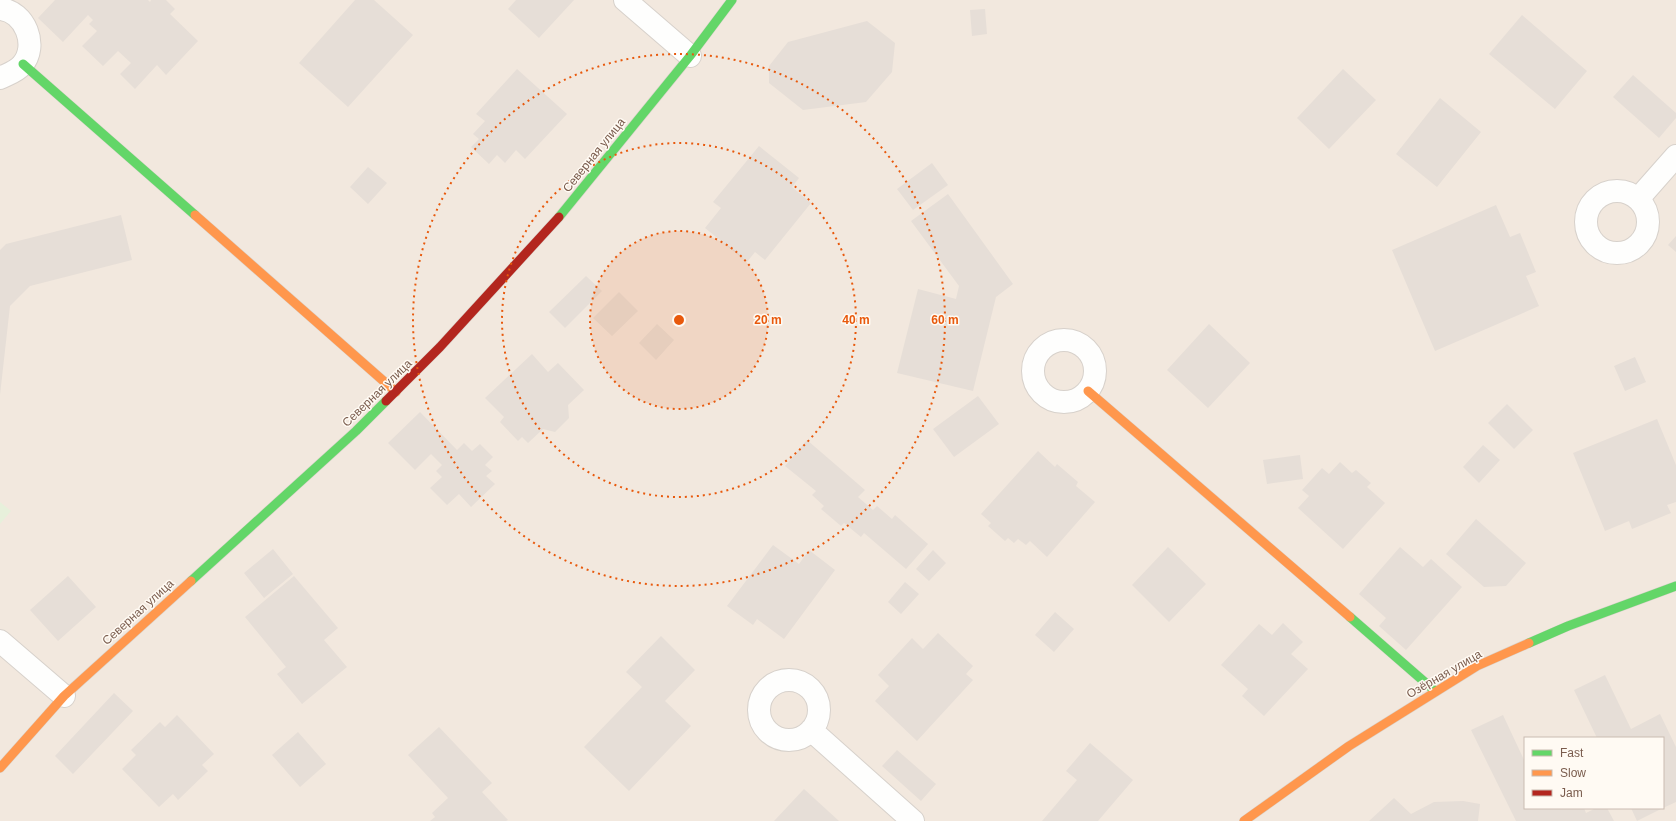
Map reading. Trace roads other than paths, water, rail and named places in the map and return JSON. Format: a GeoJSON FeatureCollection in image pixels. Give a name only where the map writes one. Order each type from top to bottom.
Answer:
{"type":"FeatureCollection","features":[{"type":"Feature","properties":{"kind":"street"},"geometry":{"type":"LineString","coordinates":[[624,0],[690,56]]}},
{"type":"Feature","properties":{"kind":"street","name":"Северная улица"},"geometry":{"type":"LineString","coordinates":[[0,768],[64,696],[350,436],[440,347],[546,232],[690,56],[732,0]]}},
{"type":"Feature","properties":{"kind":"street"},"geometry":{"type":"LineString","coordinates":[[0,10],[16,16],[25,26],[29,38],[29,52],[23,64],[13,73],[0,78]]}},
{"type":"Feature","properties":{"kind":"street"},"geometry":{"type":"LineString","coordinates":[[23,64],[396,392]]}},
{"type":"Feature","properties":{"kind":"street"},"geometry":{"type":"LineString","coordinates":[[1638,199],[1676,156]]}},
{"type":"Feature","properties":{"kind":"street"},"geometry":{"type":"LineString","coordinates":[[1088,391],[1435,691]]}},
{"type":"Feature","properties":{"kind":"street","name":"Озёрная улица"},"geometry":{"type":"LineString","coordinates":[[1244,821],[1349,746],[1477,666],[1568,626],[1676,586]]}},
{"type":"Feature","properties":{"kind":"street"},"geometry":{"type":"LineString","coordinates":[[0,641],[64,696]]}},
{"type":"Feature","properties":{"kind":"street"},"geometry":{"type":"LineString","coordinates":[[811,730],[913,821]]}}]}
